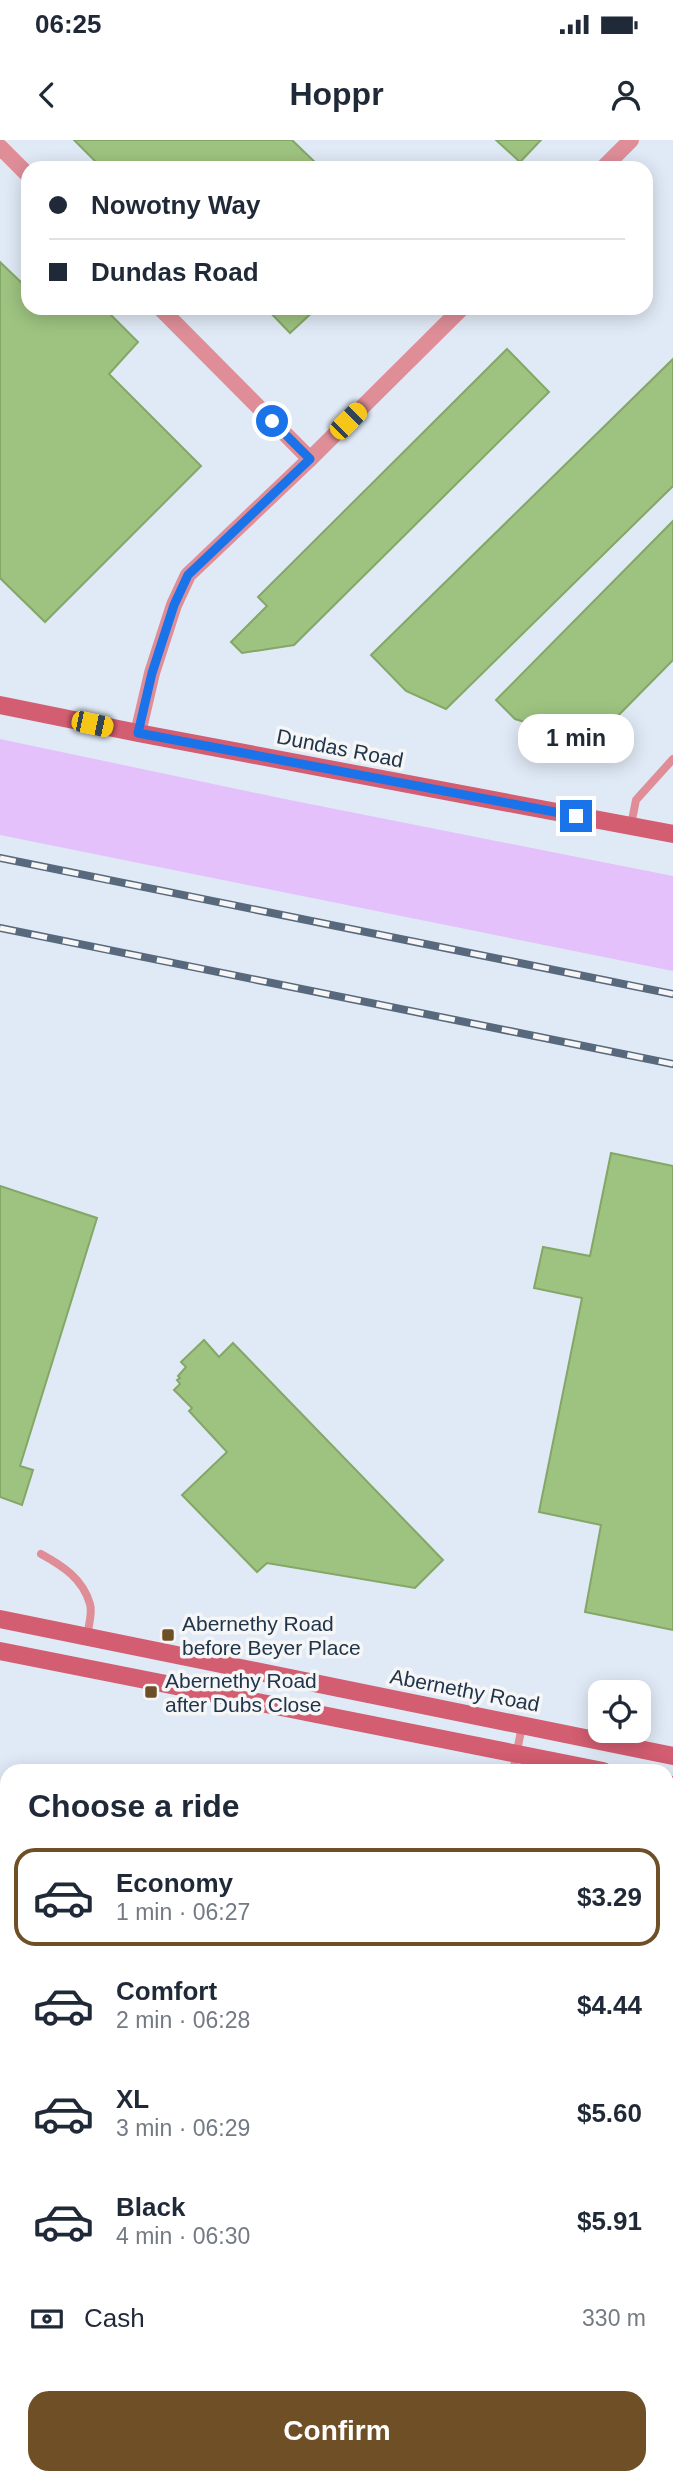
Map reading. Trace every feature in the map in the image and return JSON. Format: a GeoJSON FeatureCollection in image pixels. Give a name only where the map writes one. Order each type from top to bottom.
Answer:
{"type":"FeatureCollection","features":[{"type":"Feature","properties":{"kind":"main road","name":"Dundas Road"},"geometry":{"type":"LineString","coordinates":[[0,705],[673,834]]}},
{"type":"Feature","properties":{"kind":"main road","name":"Abernethy Road"},"geometry":{"type":"LineString","coordinates":[[0,1619],[673,1756]]}},
{"type":"Feature","properties":{"kind":"main road"},"geometry":{"type":"LineString","coordinates":[[28,1656],[35,1626]]}},
{"type":"Feature","properties":{"kind":"main road"},"geometry":{"type":"LineString","coordinates":[[0,1651],[514,1762],[534,1764]]}},
{"type":"Feature","properties":{"kind":"street"},"geometry":{"type":"LineString","coordinates":[[610,161],[631,140]]}},
{"type":"Feature","properties":{"kind":"street"},"geometry":{"type":"LineString","coordinates":[[0,147],[21,168]]}},
{"type":"Feature","properties":{"kind":"street"},"geometry":{"type":"LineString","coordinates":[[167,315],[310,459]]}},
{"type":"Feature","properties":{"kind":"street"},"geometry":{"type":"LineString","coordinates":[[138,733],[152,673],[174,605],[188,575],[455,315]]}},
{"type":"Feature","properties":{"kind":"lane"},"geometry":{"type":"LineString","coordinates":[[631,826],[636,800],[673,759]]}},
{"type":"Feature","properties":{"kind":"lane"},"geometry":{"type":"LineString","coordinates":[[41,1554],[62,1565],[81,1584],[91,1606],[87,1637]]}},
{"type":"Feature","properties":{"kind":"lane"},"geometry":{"type":"LineString","coordinates":[[514,1762],[522,1725]]}},
{"type":"Feature","properties":{"kind":"shaded area"},"geometry":{"type":"Polygon","coordinates":[[[0,739],[673,876],[673,971],[0,835],[0,739]]]}},
{"type":"Feature","properties":{"kind":"building"},"geometry":{"type":"Polygon","coordinates":[[[74,140],[292,140],[314,161],[95,161],[74,140]]]}},
{"type":"Feature","properties":{"kind":"building"},"geometry":{"type":"Polygon","coordinates":[[[496,140],[541,140],[519,161],[496,140]]]}},
{"type":"Feature","properties":{"kind":"building"},"geometry":{"type":"Polygon","coordinates":[[[0,262],[21,282],[21,315],[111,315],[138,342],[109,374],[201,466],[45,622],[0,578],[0,262]]]}},
{"type":"Feature","properties":{"kind":"building"},"geometry":{"type":"Polygon","coordinates":[[[273,315],[309,315],[290,333],[273,315]]]}},
{"type":"Feature","properties":{"kind":"building"},"geometry":{"type":"Polygon","coordinates":[[[507,349],[549,392],[294,645],[242,653],[231,642],[267,606],[258,597],[507,349]]]}},
{"type":"Feature","properties":{"kind":"building"},"geometry":{"type":"Polygon","coordinates":[[[673,359],[673,486],[446,709],[406,691],[371,655],[673,359]]]}},
{"type":"Feature","properties":{"kind":"building"},"geometry":{"type":"Polygon","coordinates":[[[673,521],[673,660],[596,738],[578,720],[564,734],[515,719],[496,700],[673,521]]]}},
{"type":"Feature","properties":{"kind":"building"},"geometry":{"type":"Polygon","coordinates":[[[611,1153],[673,1166],[673,1630],[585,1612],[601,1525],[539,1512],[582,1298],[534,1288],[543,1247],[590,1256],[611,1153]]]}},
{"type":"Feature","properties":{"kind":"building"},"geometry":{"type":"Polygon","coordinates":[[[0,1186],[97,1218],[20,1466],[33,1470],[22,1505],[0,1497],[0,1186]]]}},
{"type":"Feature","properties":{"kind":"building"},"geometry":{"type":"Polygon","coordinates":[[[204,1340],[219,1357],[233,1343],[443,1560],[415,1588],[267,1563],[257,1572],[182,1495],[227,1452],[189,1411],[192,1408],[174,1390],[180,1384],[178,1376],[186,1367],[181,1362],[204,1340]]]}},
{"type":"Feature","properties":{"kind":"railway"},"geometry":{"type":"LineString","coordinates":[[0,858],[673,994]]}},
{"type":"Feature","properties":{"kind":"railway"},"geometry":{"type":"LineString","coordinates":[[0,928],[673,1064]]}},
{"type":"Feature","properties":{"kind":"place","name":"Abernethy Road before Beyer Place"},"geometry":{"type":"Point","coordinates":[168,1635]}},
{"type":"Feature","properties":{"kind":"place","name":"Abernethy Road after Dubs Close"},"geometry":{"type":"Point","coordinates":[151,1692]}},
{"type":"Feature","properties":{"kind":"route"},"geometry":{"type":"LineString","coordinates":[[272,421],[310,459],[188,575],[174,605],[152,673],[138,733],[576,816]]}}]}
